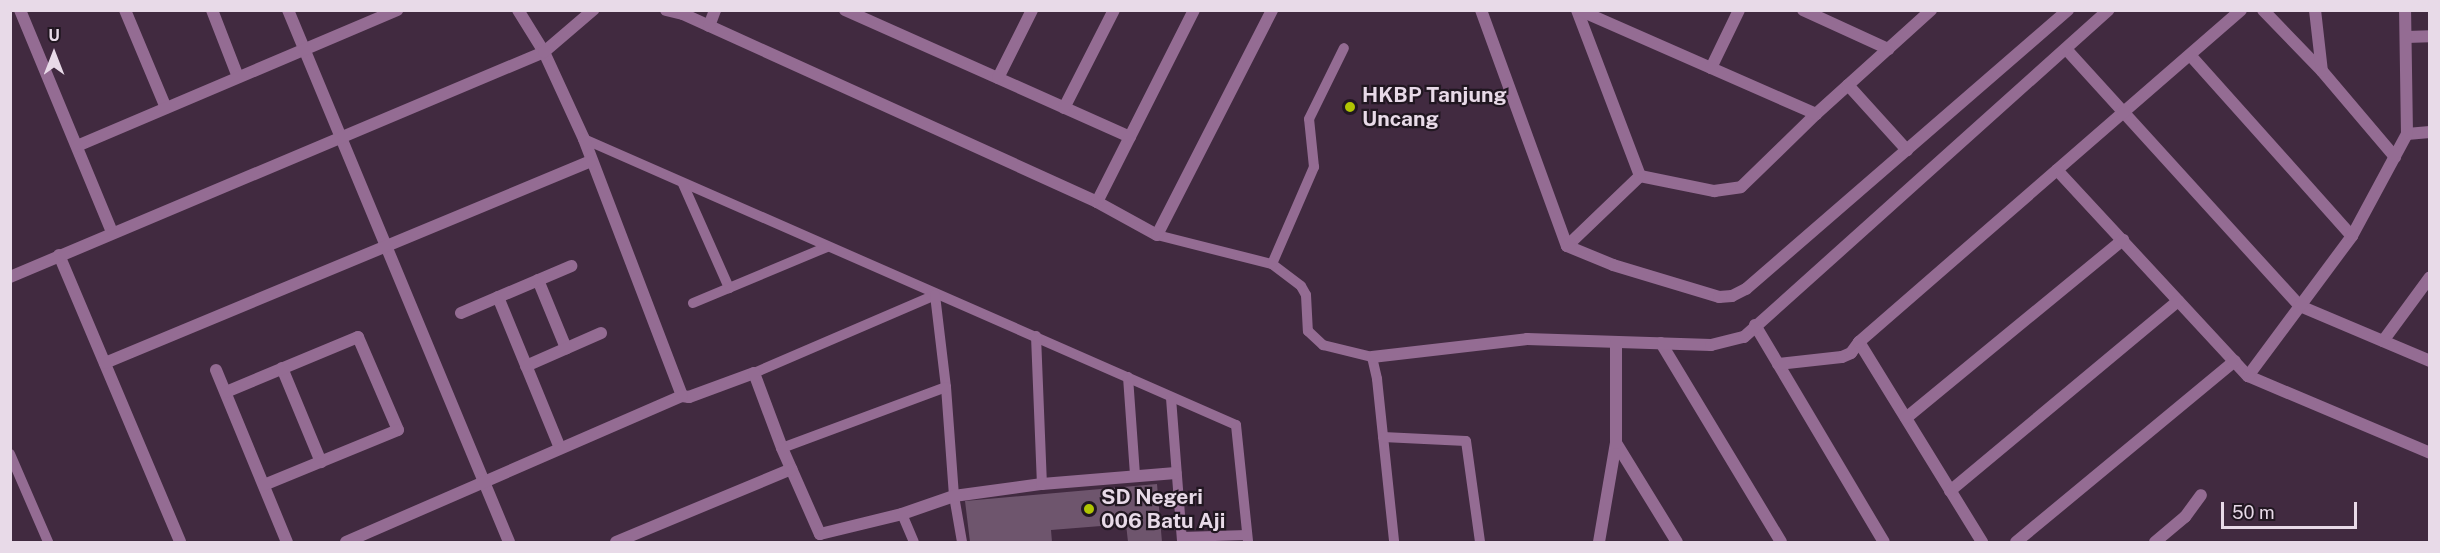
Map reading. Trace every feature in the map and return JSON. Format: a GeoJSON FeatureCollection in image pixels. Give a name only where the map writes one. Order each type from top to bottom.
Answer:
{"type":"FeatureCollection","features":[{"type":"Feature","properties":{"kind":"street"},"geometry":{"type":"LineString","coordinates":[[20,10],[112,232]]}},
{"type":"Feature","properties":{"kind":"street"},"geometry":{"type":"LineString","coordinates":[[125,10],[166,108]]}},
{"type":"Feature","properties":{"kind":"street"},"geometry":{"type":"LineString","coordinates":[[212,10],[238,77]]}},
{"type":"Feature","properties":{"kind":"street"},"geometry":{"type":"LineString","coordinates":[[288,10],[509,543]]}},
{"type":"Feature","properties":{"kind":"street"},"geometry":{"type":"LineString","coordinates":[[77,146],[397,10]]}},
{"type":"Feature","properties":{"kind":"street"},"geometry":{"type":"LineString","coordinates":[[518,10],[544,52],[584,139],[682,396]]}},
{"type":"Feature","properties":{"kind":"street"},"geometry":{"type":"LineString","coordinates":[[10,277],[341,135],[544,52],[593,10]]}},
{"type":"Feature","properties":{"kind":"street"},"geometry":{"type":"LineString","coordinates":[[666,10],[682,12],[1097,202],[1157,235],[1272,11]]}},
{"type":"Feature","properties":{"kind":"street"},"geometry":{"type":"LineString","coordinates":[[709,26],[716,10]]}},
{"type":"Feature","properties":{"kind":"street"},"geometry":{"type":"LineString","coordinates":[[845,10],[1130,137]]}},
{"type":"Feature","properties":{"kind":"street"},"geometry":{"type":"LineString","coordinates":[[998,78],[1032,10]]}},
{"type":"Feature","properties":{"kind":"street"},"geometry":{"type":"LineString","coordinates":[[1064,108],[1114,10]]}},
{"type":"Feature","properties":{"kind":"street"},"geometry":{"type":"LineString","coordinates":[[1097,202],[1194,10]]}},
{"type":"Feature","properties":{"kind":"street"},"geometry":{"type":"LineString","coordinates":[[1481,10],[1567,246],[1613,265],[1719,297],[1732,296],[1746,289],[2068,10]]}},
{"type":"Feature","properties":{"kind":"street"},"geometry":{"type":"LineString","coordinates":[[1578,10],[1640,176]]}},
{"type":"Feature","properties":{"kind":"street"},"geometry":{"type":"LineString","coordinates":[[1578,10],[1816,114]]}},
{"type":"Feature","properties":{"kind":"street"},"geometry":{"type":"LineString","coordinates":[[1711,68],[1739,10]]}},
{"type":"Feature","properties":{"kind":"street"},"geometry":{"type":"LineString","coordinates":[[1803,10],[1888,49]]}},
{"type":"Feature","properties":{"kind":"street"},"geometry":{"type":"LineString","coordinates":[[1640,176],[1714,191],[1740,187],[1816,114],[1931,10]]}},
{"type":"Feature","properties":{"kind":"street"},"geometry":{"type":"LineString","coordinates":[[1372,357],[1527,339],[1711,345],[1744,337],[2109,10]]}},
{"type":"Feature","properties":{"kind":"street"},"geometry":{"type":"LineString","coordinates":[[1778,364],[1842,357],[1851,353],[1859,342],[2241,10]]}},
{"type":"Feature","properties":{"kind":"street"},"geometry":{"type":"LineString","coordinates":[[2264,10],[2322,71],[2395,157]]}},
{"type":"Feature","properties":{"kind":"street"},"geometry":{"type":"LineString","coordinates":[[2315,10],[2322,71]]}},
{"type":"Feature","properties":{"kind":"street"},"geometry":{"type":"LineString","coordinates":[[2248,376],[2352,236],[2407,134],[2404,10]]}},
{"type":"Feature","properties":{"kind":"street"},"geometry":{"type":"LineString","coordinates":[[2406,37],[2430,36]]}},
{"type":"Feature","properties":{"kind":"street"},"geometry":{"type":"LineString","coordinates":[[2066,49],[2300,306],[2430,361]]}},
{"type":"Feature","properties":{"kind":"street"},"geometry":{"type":"LineString","coordinates":[[2190,55],[2352,236]]}},
{"type":"Feature","properties":{"kind":"street"},"geometry":{"type":"LineString","coordinates":[[1848,85],[1906,150]]}},
{"type":"Feature","properties":{"kind":"street"},"geometry":{"type":"LineString","coordinates":[[2407,134],[2430,132]]}},
{"type":"Feature","properties":{"kind":"street"},"geometry":{"type":"LineString","coordinates":[[105,363],[591,161]]}},
{"type":"Feature","properties":{"kind":"street"},"geometry":{"type":"LineString","coordinates":[[2057,170],[2248,376],[2430,453]]}},
{"type":"Feature","properties":{"kind":"street"},"geometry":{"type":"LineString","coordinates":[[1567,246],[1640,176]]}},
{"type":"Feature","properties":{"kind":"street"},"geometry":{"type":"LineString","coordinates":[[1906,418],[2123,240]]}},
{"type":"Feature","properties":{"kind":"street"},"geometry":{"type":"LineString","coordinates":[[59,255],[180,543]]}},
{"type":"Feature","properties":{"kind":"street"},"geometry":{"type":"LineString","coordinates":[[461,314],[571,266]]}},
{"type":"Feature","properties":{"kind":"street"},"geometry":{"type":"LineString","coordinates":[[2383,341],[2430,277]]}},
{"type":"Feature","properties":{"kind":"street"},"geometry":{"type":"LineString","coordinates":[[538,280],[566,348]]}},
{"type":"Feature","properties":{"kind":"street"},"geometry":{"type":"LineString","coordinates":[[498,297],[560,448]]}},
{"type":"Feature","properties":{"kind":"street"},"geometry":{"type":"LineString","coordinates":[[1950,491],[2178,301]]}},
{"type":"Feature","properties":{"kind":"street"},"geometry":{"type":"LineString","coordinates":[[1755,325],[1884,543]]}},
{"type":"Feature","properties":{"kind":"street"},"geometry":{"type":"LineString","coordinates":[[526,366],[601,333]]}},
{"type":"Feature","properties":{"kind":"street"},"geometry":{"type":"LineString","coordinates":[[226,392],[358,337],[398,430],[264,485]]}},
{"type":"Feature","properties":{"kind":"street"},"geometry":{"type":"LineString","coordinates":[[1599,543],[1616,443],[1616,342]]}},
{"type":"Feature","properties":{"kind":"street"},"geometry":{"type":"LineString","coordinates":[[1859,342],[1982,543]]}},
{"type":"Feature","properties":{"kind":"street"},"geometry":{"type":"LineString","coordinates":[[1661,344],[1781,543]]}},
{"type":"Feature","properties":{"kind":"street"},"geometry":{"type":"LineString","coordinates":[[2016,543],[2235,361]]}},
{"type":"Feature","properties":{"kind":"street"},"geometry":{"type":"LineString","coordinates":[[282,368],[321,462]]}},
{"type":"Feature","properties":{"kind":"street"},"geometry":{"type":"LineString","coordinates":[[216,370],[287,543]]}},
{"type":"Feature","properties":{"kind":"street"},"geometry":{"type":"LineString","coordinates":[[346,543],[682,396],[689,396],[754,373],[782,448],[821,538],[954,496],[1042,484],[1176,473]]}},
{"type":"Feature","properties":{"kind":"street"},"geometry":{"type":"LineString","coordinates":[[1616,443],[1677,543]]}},
{"type":"Feature","properties":{"kind":"street"},"geometry":{"type":"LineString","coordinates":[[616,543],[791,469]]}},
{"type":"Feature","properties":{"kind":"street"},"geometry":{"type":"LineString","coordinates":[[2155,543],[2185,517],[2201,495]]}},
{"type":"Feature","properties":{"kind":"lane"},"geometry":{"type":"LineString","coordinates":[[1272,264],[1314,167],[1309,119],[1344,48]]}},
{"type":"Feature","properties":{"kind":"lane"},"geometry":{"type":"LineString","coordinates":[[584,139],[935,295],[1036,336],[1236,425],[1248,539],[1182,540],[1171,398]]}},
{"type":"Feature","properties":{"kind":"lane"},"geometry":{"type":"LineString","coordinates":[[683,184],[729,288]]}},
{"type":"Feature","properties":{"kind":"lane"},"geometry":{"type":"LineString","coordinates":[[1157,235],[1272,264],[1301,286],[1306,295],[1308,331],[1323,345],[1372,357],[1394,543]]}},
{"type":"Feature","properties":{"kind":"lane"},"geometry":{"type":"LineString","coordinates":[[693,303],[827,247]]}},
{"type":"Feature","properties":{"kind":"lane"},"geometry":{"type":"LineString","coordinates":[[754,373],[935,295]]}},
{"type":"Feature","properties":{"kind":"lane"},"geometry":{"type":"LineString","coordinates":[[935,295],[946,387],[954,496],[962,543]]}},
{"type":"Feature","properties":{"kind":"lane"},"geometry":{"type":"LineString","coordinates":[[1036,336],[1042,484]]}},
{"type":"Feature","properties":{"kind":"lane"},"geometry":{"type":"LineString","coordinates":[[1128,377],[1135,475]]}},
{"type":"Feature","properties":{"kind":"lane"},"geometry":{"type":"LineString","coordinates":[[782,448],[946,387]]}},
{"type":"Feature","properties":{"kind":"lane"},"geometry":{"type":"LineString","coordinates":[[1383,437],[1466,441],[1480,543]]}},
{"type":"Feature","properties":{"kind":"lane"},"geometry":{"type":"LineString","coordinates":[[10,454],[48,543]]}},
{"type":"Feature","properties":{"kind":"lane"},"geometry":{"type":"LineString","coordinates":[[902,514],[914,543]]}},
{"type":"Feature","properties":{"kind":"building","name":"SD Negeri 006 Batu Aji"},"geometry":{"type":"Polygon","coordinates":[[[1157,484],[1162,542],[1128,542],[1126,524],[1051,530],[1052,542],[970,542],[965,501],[1157,484]]]}},
{"type":"Feature","properties":{"kind":"place","name":"HKBP Tanjung Uncang"},"geometry":{"type":"Point","coordinates":[1350,107]}},
{"type":"Feature","properties":{"kind":"place","name":"SD Negeri 006 Batu Aji"},"geometry":{"type":"Point","coordinates":[1089,509]}}]}
